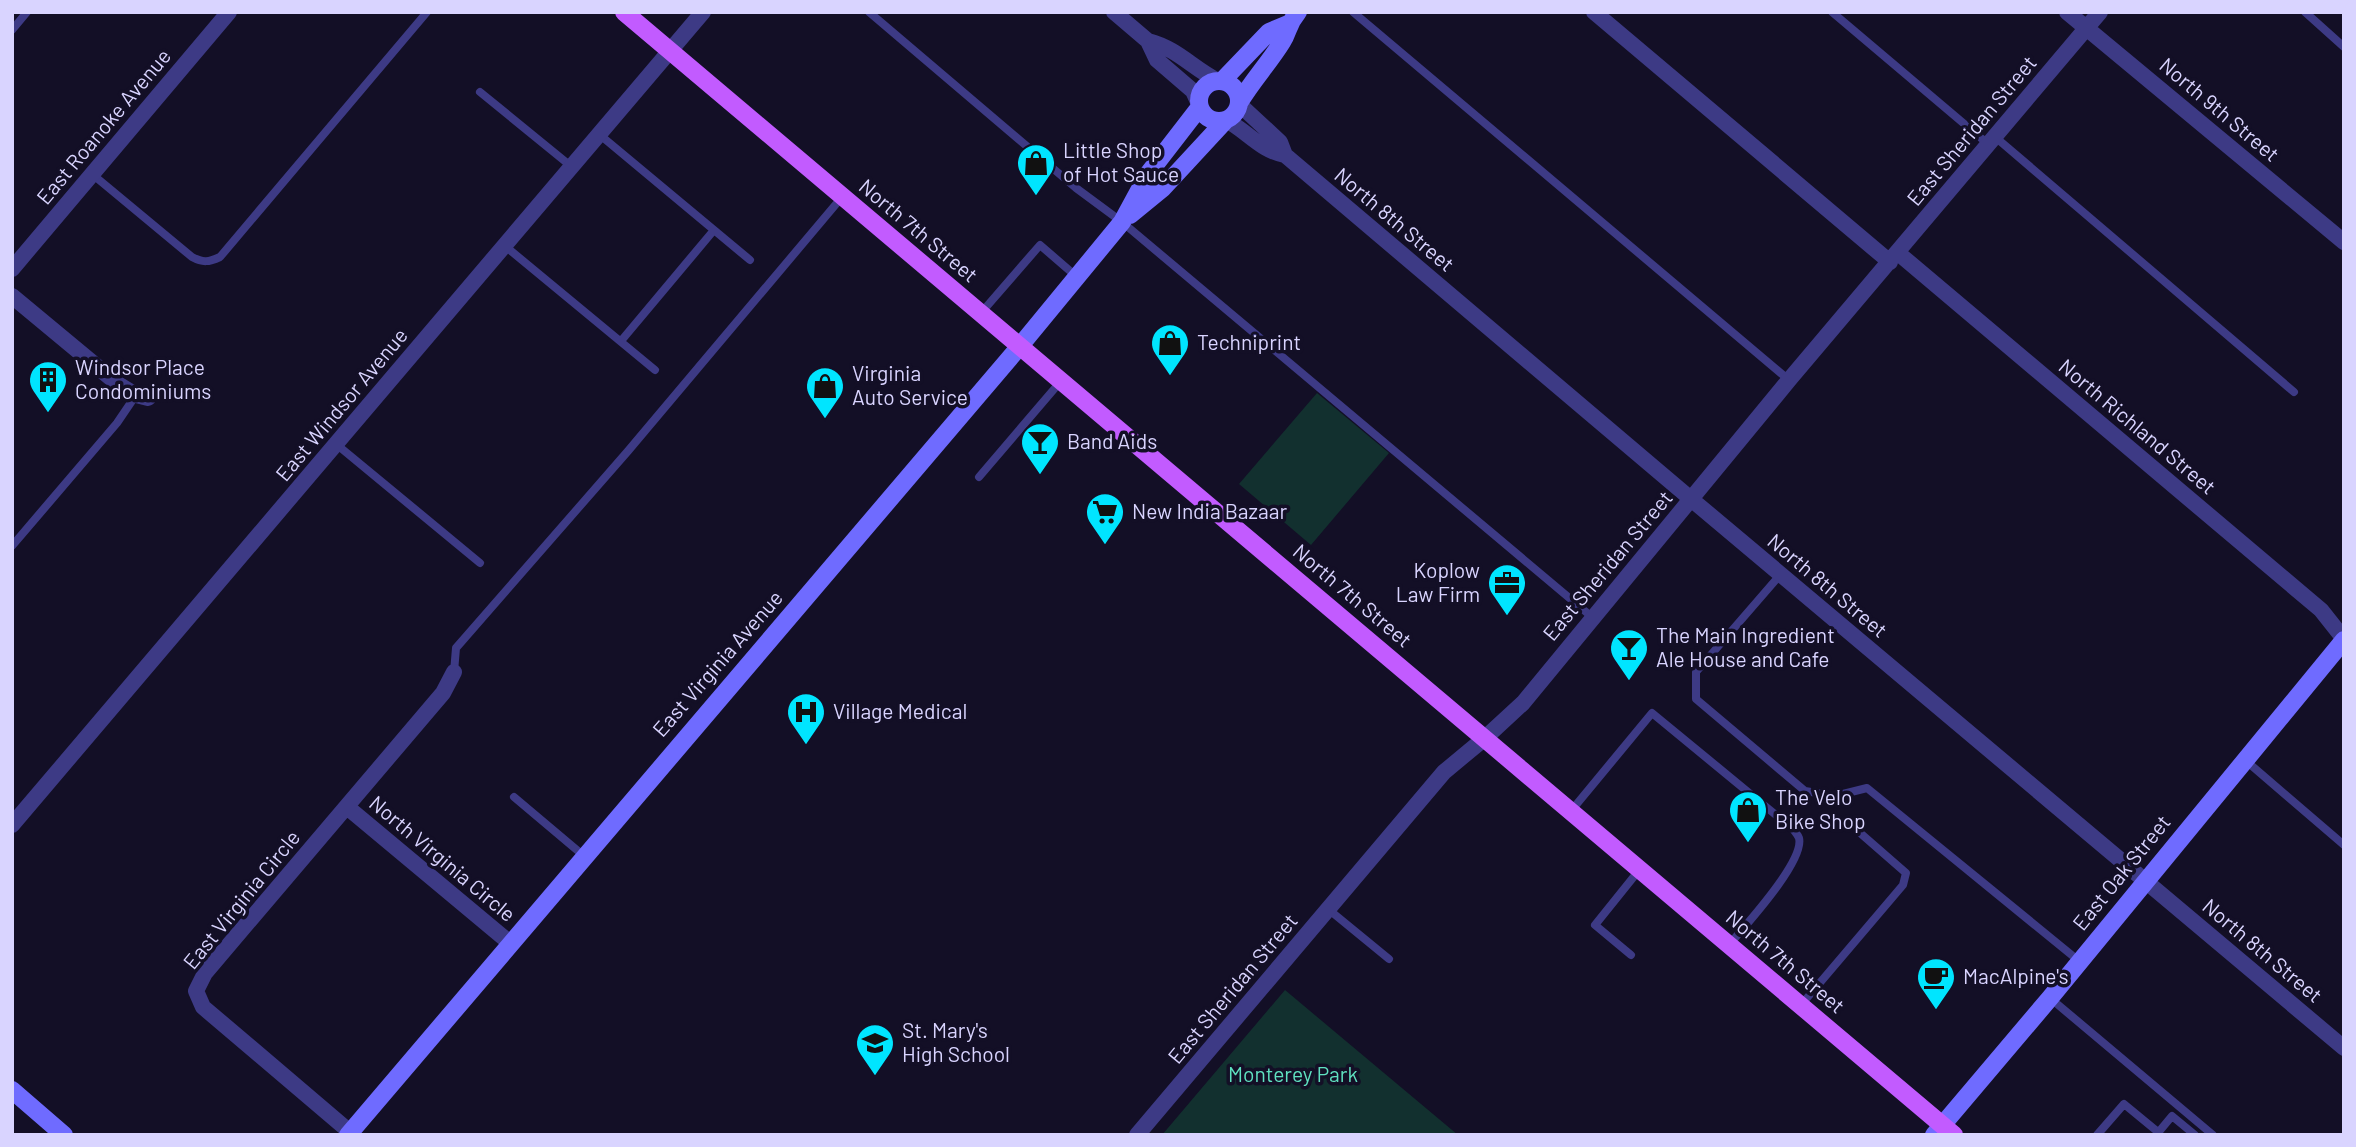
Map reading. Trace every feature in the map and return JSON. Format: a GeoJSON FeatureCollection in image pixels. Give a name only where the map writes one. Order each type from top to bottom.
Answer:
{"type":"FeatureCollection","features":[{"type":"Feature","properties":{"kind":"main road","name":"North 7th Street"},"geometry":{"type":"LineString","coordinates":[[624,12],[1801,1004],[1944,1131]]}},
{"type":"Feature","properties":{"kind":"street","name":"East Roanoke Avenue"},"geometry":{"type":"LineString","coordinates":[[12,268],[229,12]]}},
{"type":"Feature","properties":{"kind":"street","name":"East Windsor Avenue"},"geometry":{"type":"LineString","coordinates":[[12,825],[704,12]]}},
{"type":"Feature","properties":{"kind":"street"},"geometry":{"type":"LineString","coordinates":[[1114,12],[1148,41],[1157,60],[1193,91],[1202,114],[1212,121],[1226,121],[1235,114],[1251,83],[1283,40],[1293,18]]}},
{"type":"Feature","properties":{"kind":"street","name":"North Richland Street"},"geometry":{"type":"LineString","coordinates":[[1594,12],[2321,610],[2344,640]]}},
{"type":"Feature","properties":{"kind":"street","name":"North 9th Street"},"geometry":{"type":"LineString","coordinates":[[2067,12],[2344,242]]}},
{"type":"Feature","properties":{"kind":"street","name":"East Sheridan Street"},"geometry":{"type":"LineString","coordinates":[[1137,1135],[1444,772],[1523,704],[1789,380],[2100,12]]}},
{"type":"Feature","properties":{"kind":"street"},"geometry":{"type":"LineString","coordinates":[[1199,105],[1202,90],[1212,82],[1220,81],[1269,32],[1293,18]]}},
{"type":"Feature","properties":{"kind":"street"},"geometry":{"type":"LineString","coordinates":[[1148,41],[1168,46],[1202,73],[1231,84],[1237,91],[1239,103]]}},
{"type":"Feature","properties":{"kind":"street","name":"North 8th Street"},"geometry":{"type":"LineString","coordinates":[[1239,103],[1280,142],[1285,155],[2344,1048]]}},
{"type":"Feature","properties":{"kind":"street","name":"East Virginia Avenue"},"geometry":{"type":"LineString","coordinates":[[1122,222],[1148,174],[1199,105]]}},
{"type":"Feature","properties":{"kind":"street","name":"East Virginia Avenue"},"geometry":{"type":"LineString","coordinates":[[349,1133],[1020,346],[1122,222],[1163,188],[1226,121]]}},
{"type":"Feature","properties":{"kind":"street","name":"North 8th Street"},"geometry":{"type":"LineString","coordinates":[[1226,121],[1237,126],[1270,152],[1285,155]]}},
{"type":"Feature","properties":{"kind":"street"},"geometry":{"type":"LineString","coordinates":[[12,296],[118,384],[142,397]]}},
{"type":"Feature","properties":{"kind":"street","name":"East Oak Street"},"geometry":{"type":"LineString","coordinates":[[1944,1131],[2344,640]]}},
{"type":"Feature","properties":{"kind":"street","name":"East Virginia Circle"},"geometry":{"type":"LineString","coordinates":[[349,1133],[203,1007],[196,992],[205,973],[443,693],[454,672]]}},
{"type":"Feature","properties":{"kind":"street","name":"North Virginia Circle"},"geometry":{"type":"LineString","coordinates":[[347,807],[510,943]]}},
{"type":"Feature","properties":{"kind":"street"},"geometry":{"type":"LineString","coordinates":[[12,1090],[64,1135]]}},
{"type":"Feature","properties":{"kind":"lane"},"geometry":{"type":"LineString","coordinates":[[12,30],[27,12]]}},
{"type":"Feature","properties":{"kind":"lane"},"geometry":{"type":"LineString","coordinates":[[92,174],[192,257],[202,262],[220,257],[427,12]]}},
{"type":"Feature","properties":{"kind":"lane"},"geometry":{"type":"LineString","coordinates":[[869,12],[1076,188],[1122,222],[1592,617]]}},
{"type":"Feature","properties":{"kind":"lane"},"geometry":{"type":"LineString","coordinates":[[1353,12],[1789,380]]}},
{"type":"Feature","properties":{"kind":"lane"},"geometry":{"type":"LineString","coordinates":[[1832,12],[2294,391]]}},
{"type":"Feature","properties":{"kind":"lane"},"geometry":{"type":"LineString","coordinates":[[2305,12],[2344,47]]}},
{"type":"Feature","properties":{"kind":"lane"},"geometry":{"type":"LineString","coordinates":[[480,93],[572,167]]}},
{"type":"Feature","properties":{"kind":"lane"},"geometry":{"type":"LineString","coordinates":[[600,135],[750,260]]}},
{"type":"Feature","properties":{"kind":"lane"},"geometry":{"type":"LineString","coordinates":[[454,672],[456,648],[628,451],[842,197]]}},
{"type":"Feature","properties":{"kind":"lane"},"geometry":{"type":"LineString","coordinates":[[621,341],[714,230]]}},
{"type":"Feature","properties":{"kind":"lane"},"geometry":{"type":"LineString","coordinates":[[981,313],[1040,245],[1077,276]]}},
{"type":"Feature","properties":{"kind":"lane"},"geometry":{"type":"LineString","coordinates":[[505,246],[655,370]]}},
{"type":"Feature","properties":{"kind":"lane"},"geometry":{"type":"LineString","coordinates":[[979,477],[1061,381]]}},
{"type":"Feature","properties":{"kind":"lane"},"geometry":{"type":"LineString","coordinates":[[12,546],[142,397]]}},
{"type":"Feature","properties":{"kind":"lane"},"geometry":{"type":"LineString","coordinates":[[336,444],[480,562]]}},
{"type":"Feature","properties":{"kind":"lane"},"geometry":{"type":"LineString","coordinates":[[1780,575],[1696,672],[1696,699],[1805,791],[1835,796],[1867,788],[2080,961]]}},
{"type":"Feature","properties":{"kind":"lane"},"geometry":{"type":"LineString","coordinates":[[1571,811],[1652,713],[1793,829],[1799,839],[1798,851],[1791,868],[1730,945]]}},
{"type":"Feature","properties":{"kind":"lane"},"geometry":{"type":"LineString","coordinates":[[2245,760],[2344,845]]}},
{"type":"Feature","properties":{"kind":"lane"},"geometry":{"type":"LineString","coordinates":[[513,797],[584,856]]}},
{"type":"Feature","properties":{"kind":"lane"},"geometry":{"type":"LineString","coordinates":[[1801,1004],[1903,885],[1906,873],[1859,832]]}},
{"type":"Feature","properties":{"kind":"lane"},"geometry":{"type":"LineString","coordinates":[[1631,954],[1595,925],[1640,869]]}},
{"type":"Feature","properties":{"kind":"lane"},"geometry":{"type":"LineString","coordinates":[[1328,909],[1388,959]]}},
{"type":"Feature","properties":{"kind":"lane"},"geometry":{"type":"LineString","coordinates":[[2050,998],[2213,1135]]}},
{"type":"Feature","properties":{"kind":"lane"},"geometry":{"type":"LineString","coordinates":[[2097,1135],[2124,1104],[2157,1133],[2172,1116],[2196,1135],[2204,1127]]}},
{"type":"Feature","properties":{"kind":"green space"},"geometry":{"type":"Polygon","coordinates":[[[1317,393],[1389,453],[1311,545],[1239,484],[1317,393]]]}},
{"type":"Feature","properties":{"kind":"green space","name":"Monterey Park"},"geometry":{"type":"Polygon","coordinates":[[[1285,990],[1458,1135],[1162,1135],[1285,990]]]}},
{"type":"Feature","properties":{"kind":"place","name":"Little Shop of Hot Sauce"},"geometry":{"type":"Point","coordinates":[1036,197]}},
{"type":"Feature","properties":{"kind":"place","name":"Techniprint"},"geometry":{"type":"Point","coordinates":[1170,377]}},
{"type":"Feature","properties":{"kind":"place","name":"Windsor Place Condominiums"},"geometry":{"type":"Point","coordinates":[48,414]}},
{"type":"Feature","properties":{"kind":"place","name":"Virginia Auto Service"},"geometry":{"type":"Point","coordinates":[825,420]}},
{"type":"Feature","properties":{"kind":"place","name":"Band Aids"},"geometry":{"type":"Point","coordinates":[1040,476]}},
{"type":"Feature","properties":{"kind":"place","name":"New India Bazaar"},"geometry":{"type":"Point","coordinates":[1105,546]}},
{"type":"Feature","properties":{"kind":"place","name":"Koplow Law Firm"},"geometry":{"type":"Point","coordinates":[1507,617]}},
{"type":"Feature","properties":{"kind":"place","name":"The Main Ingredient Ale House and Cafe"},"geometry":{"type":"Point","coordinates":[1629,682]}},
{"type":"Feature","properties":{"kind":"place","name":"Village Medical"},"geometry":{"type":"Point","coordinates":[806,746]}},
{"type":"Feature","properties":{"kind":"place","name":"The Velo Bike Shop"},"geometry":{"type":"Point","coordinates":[1748,844]}},
{"type":"Feature","properties":{"kind":"place","name":"MacAlpine's"},"geometry":{"type":"Point","coordinates":[1936,1011]}},
{"type":"Feature","properties":{"kind":"place","name":"St. Mary's High School"},"geometry":{"type":"Point","coordinates":[875,1077]}}]}
